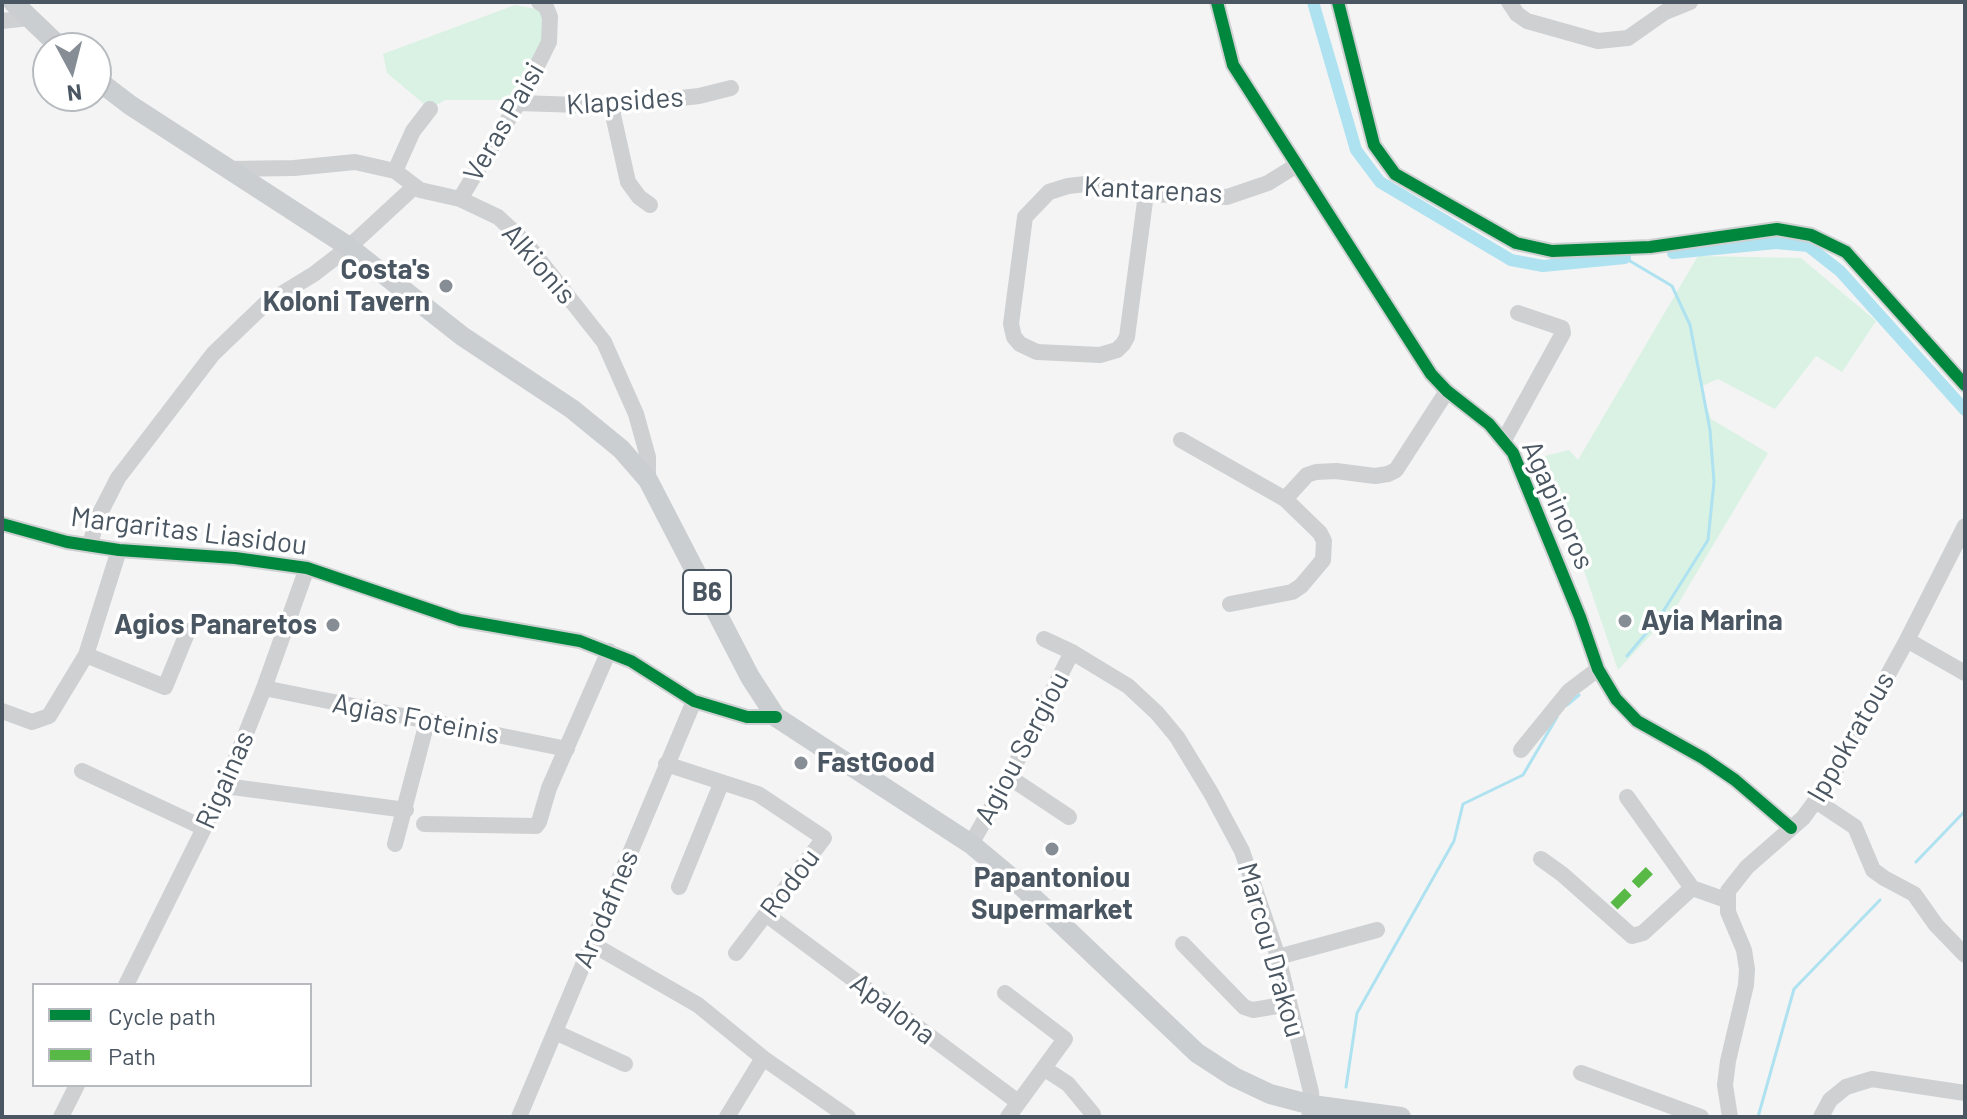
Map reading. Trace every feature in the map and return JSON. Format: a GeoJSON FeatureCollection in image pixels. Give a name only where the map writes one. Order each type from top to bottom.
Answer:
{"type":"FeatureCollection","features":[{"type":"Feature","properties":{"kind":"main road"},"geometry":{"type":"LineString","coordinates":[[13,2],[44,32]]}},
{"type":"Feature","properties":{"kind":"main road","name":"B6"},"geometry":{"type":"LineString","coordinates":[[112,91],[349,247],[462,336],[572,409],[621,449],[648,480],[750,677],[776,717],[971,844],[1019,884],[1197,1053],[1252,1087],[1310,1111],[1401,1117]]}},
{"type":"Feature","properties":{"kind":"street","name":"Veras Paisi"},"geometry":{"type":"LineString","coordinates":[[460,199],[518,103],[549,42],[550,17],[546,7],[539,2]]}},
{"type":"Feature","properties":{"kind":"street","name":"Agapinoros"},"geometry":{"type":"LineString","coordinates":[[1217,2],[1233,65],[1431,374],[1447,391],[1489,424],[1513,453],[1598,669],[1616,699],[1637,721],[1724,772],[1791,828]]}},
{"type":"Feature","properties":{"kind":"street"},"geometry":{"type":"LineString","coordinates":[[1338,2],[1374,145],[1395,174],[1516,243],[1552,251],[1650,247],[1777,229],[1811,235],[1846,252],[1965,385]]}},
{"type":"Feature","properties":{"kind":"street"},"geometry":{"type":"LineString","coordinates":[[1509,2],[1517,14],[1527,21],[1598,41],[1628,38],[1665,12],[1690,2]]}},
{"type":"Feature","properties":{"kind":"street"},"geometry":{"type":"LineString","coordinates":[[2,21],[29,18]]}},
{"type":"Feature","properties":{"kind":"street","name":"Klapsides"},"geometry":{"type":"LineString","coordinates":[[518,103],[611,106],[699,96],[731,88]]}},
{"type":"Feature","properties":{"kind":"street"},"geometry":{"type":"LineString","coordinates":[[611,106],[628,182],[639,197],[650,205]]}},
{"type":"Feature","properties":{"kind":"street"},"geometry":{"type":"LineString","coordinates":[[229,169],[294,168],[344,162],[395,171],[413,131],[430,109]]}},
{"type":"Feature","properties":{"kind":"street","name":"Kantarenas"},"geometry":{"type":"LineString","coordinates":[[1146,194],[1127,337],[1117,350],[1100,355],[1037,352],[1020,344],[1014,337],[1011,324],[1025,217],[1036,202],[1049,192],[1086,184],[1146,194],[1227,197],[1258,187],[1297,165]]}},
{"type":"Feature","properties":{"kind":"street","name":"Alkionis"},"geometry":{"type":"LineString","coordinates":[[395,171],[414,187],[427,193],[460,199],[498,217],[512,229],[604,342],[636,414],[648,457],[648,480]]}},
{"type":"Feature","properties":{"kind":"street"},"geometry":{"type":"LineString","coordinates":[[90,545],[97,519],[118,478],[213,354],[265,304],[314,274],[349,247],[414,187]]}},
{"type":"Feature","properties":{"kind":"street"},"geometry":{"type":"LineString","coordinates":[[1504,440],[1563,333],[1562,328],[1518,313]]}},
{"type":"Feature","properties":{"kind":"street"},"geometry":{"type":"LineString","coordinates":[[1285,499],[1307,475],[1316,472],[1375,476],[1396,470],[1447,391]]}},
{"type":"Feature","properties":{"kind":"street"},"geometry":{"type":"LineString","coordinates":[[1181,440],[1285,499],[1320,533],[1324,541],[1323,560],[1301,586],[1292,592],[1230,604]]}},
{"type":"Feature","properties":{"kind":"street","name":"Margaritas Liasidou"},"geometry":{"type":"LineString","coordinates":[[2,524],[119,550],[235,558],[307,568],[460,620],[580,641],[631,661],[694,701],[747,717],[776,717]]}},
{"type":"Feature","properties":{"kind":"street","name":"Ippokratous"},"geometry":{"type":"LineString","coordinates":[[1726,900],[1733,883],[1791,828],[1828,784],[1965,526]]}},
{"type":"Feature","properties":{"kind":"street"},"geometry":{"type":"LineString","coordinates":[[2,711],[27,721],[43,720],[58,704],[86,655],[119,550]]}},
{"type":"Feature","properties":{"kind":"street","name":"Rigainas"},"geometry":{"type":"LineString","coordinates":[[127,983],[225,786],[307,568]]}},
{"type":"Feature","properties":{"kind":"street"},"geometry":{"type":"LineString","coordinates":[[86,655],[165,687],[188,631]]}},
{"type":"Feature","properties":{"kind":"street","name":"Marcou Drakou"},"geometry":{"type":"LineString","coordinates":[[1044,639],[1128,686],[1177,737],[1211,793],[1242,851],[1278,957],[1311,1092],[1310,1111]]}},
{"type":"Feature","properties":{"kind":"street"},"geometry":{"type":"LineString","coordinates":[[1907,640],[1965,673]]}},
{"type":"Feature","properties":{"kind":"street"},"geometry":{"type":"LineString","coordinates":[[424,824],[536,826],[549,788],[609,651]]}},
{"type":"Feature","properties":{"kind":"street","name":"Agiou Sergiou"},"geometry":{"type":"LineString","coordinates":[[971,844],[1009,777],[1072,652]]}},
{"type":"Feature","properties":{"kind":"street"},"geometry":{"type":"LineString","coordinates":[[1521,750],[1569,691],[1598,669]]}},
{"type":"Feature","properties":{"kind":"street","name":"Agias Foteinis"},"geometry":{"type":"LineString","coordinates":[[264,688],[567,749]]}},
{"type":"Feature","properties":{"kind":"street","name":"Arodafnes"},"geometry":{"type":"LineString","coordinates":[[519,1117],[694,701]]}},
{"type":"Feature","properties":{"kind":"street"},"geometry":{"type":"LineString","coordinates":[[395,844],[427,722]]}},
{"type":"Feature","properties":{"kind":"street","name":"Rodou"},"geometry":{"type":"LineString","coordinates":[[666,764],[758,794],[824,838],[736,953]]}},
{"type":"Feature","properties":{"kind":"street"},"geometry":{"type":"LineString","coordinates":[[82,771],[204,828]]}},
{"type":"Feature","properties":{"kind":"street"},"geometry":{"type":"LineString","coordinates":[[1009,777],[1069,817]]}},
{"type":"Feature","properties":{"kind":"street"},"geometry":{"type":"LineString","coordinates":[[679,887],[721,784]]}},
{"type":"Feature","properties":{"kind":"street"},"geometry":{"type":"LineString","coordinates":[[225,786],[406,810]]}},
{"type":"Feature","properties":{"kind":"street"},"geometry":{"type":"LineString","coordinates":[[1627,797],[1692,888],[1726,900],[1744,950],[1746,985],[1725,1085],[1730,1117]]}},
{"type":"Feature","properties":{"kind":"street"},"geometry":{"type":"LineString","coordinates":[[1816,801],[1855,827],[1873,870],[1914,894],[1936,925],[1965,955]]}},
{"type":"Feature","properties":{"kind":"street"},"geometry":{"type":"LineString","coordinates":[[1541,859],[1632,936],[1643,933],[1692,888]]}},
{"type":"Feature","properties":{"kind":"street","name":"Apalona"},"geometry":{"type":"LineString","coordinates":[[767,915],[1018,1102]]}},
{"type":"Feature","properties":{"kind":"street"},"geometry":{"type":"LineString","coordinates":[[1278,957],[1377,930]]}},
{"type":"Feature","properties":{"kind":"street"},"geometry":{"type":"LineString","coordinates":[[592,944],[698,1005],[763,1058],[848,1117]]}},
{"type":"Feature","properties":{"kind":"street"},"geometry":{"type":"LineString","coordinates":[[1183,944],[1244,1007],[1253,1010],[1289,1004]]}},
{"type":"Feature","properties":{"kind":"street"},"geometry":{"type":"LineString","coordinates":[[1005,993],[1065,1039],[1008,1117]]}},
{"type":"Feature","properties":{"kind":"street"},"geometry":{"type":"LineString","coordinates":[[555,1032],[625,1064]]}},
{"type":"Feature","properties":{"kind":"street"},"geometry":{"type":"LineString","coordinates":[[727,1117],[763,1058]]}},
{"type":"Feature","properties":{"kind":"street"},"geometry":{"type":"LineString","coordinates":[[1045,1069],[1068,1084],[1093,1114]]}},
{"type":"Feature","properties":{"kind":"street"},"geometry":{"type":"LineString","coordinates":[[1581,1073],[1701,1117]]}},
{"type":"Feature","properties":{"kind":"street"},"geometry":{"type":"LineString","coordinates":[[1821,1117],[1830,1100],[1846,1087],[1872,1079],[1965,1093]]}},
{"type":"Feature","properties":{"kind":"street"},"geometry":{"type":"LineString","coordinates":[[61,1117],[76,1087]]}},
{"type":"Feature","properties":{"kind":"green space"},"geometry":{"type":"Polygon","coordinates":[[[515,5],[548,11],[549,42],[520,100],[445,100],[430,109],[387,73],[383,54],[515,5]]]}},
{"type":"Feature","properties":{"kind":"green space"},"geometry":{"type":"Polygon","coordinates":[[[1698,256],[1801,258],[1876,321],[1842,372],[1816,356],[1775,409],[1718,379],[1700,387],[1711,419],[1768,453],[1675,609],[1618,670],[1545,456],[1569,450],[1578,460],[1698,256]]]}},
{"type":"Feature","properties":{"kind":"waterway"},"geometry":{"type":"LineString","coordinates":[[1313,2],[1356,150],[1380,182],[1511,260],[1543,266],[1625,258]]}},
{"type":"Feature","properties":{"kind":"waterway"},"geometry":{"type":"LineString","coordinates":[[1673,253],[1776,243],[1808,246],[1840,271],[1965,410]]}},
{"type":"Feature","properties":{"kind":"waterway"},"geometry":{"type":"LineString","coordinates":[[1625,258],[1672,286],[1690,325],[1710,430],[1714,482],[1708,540],[1659,618],[1627,656]]}},
{"type":"Feature","properties":{"kind":"waterway"},"geometry":{"type":"LineString","coordinates":[[1567,705],[1579,695]]}},
{"type":"Feature","properties":{"kind":"waterway"},"geometry":{"type":"LineString","coordinates":[[1346,1087],[1357,1013],[1454,841],[1463,804],[1523,775],[1557,717]]}},
{"type":"Feature","properties":{"kind":"waterway"},"geometry":{"type":"LineString","coordinates":[[1916,862],[1965,811]]}},
{"type":"Feature","properties":{"kind":"waterway"},"geometry":{"type":"LineString","coordinates":[[1758,1117],[1794,989],[1880,900]]}},
{"type":"Feature","properties":{"kind":"marked path"},"geometry":{"type":"LineString","coordinates":[[1614,906],[1655,865]]}},
{"type":"Feature","properties":{"kind":"cycle path"},"geometry":{"type":"LineString","coordinates":[[1217,2],[1233,65],[1431,374],[1447,391],[1489,424],[1513,453],[1598,669],[1616,699],[1637,721],[1735,780],[1791,828]]}},
{"type":"Feature","properties":{"kind":"cycle path"},"geometry":{"type":"LineString","coordinates":[[1338,2],[1374,145],[1395,174],[1516,243],[1552,251],[1650,247],[1777,229],[1811,235],[1846,252],[1965,385]]}},
{"type":"Feature","properties":{"kind":"cycle path"},"geometry":{"type":"LineString","coordinates":[[2,524],[67,542],[119,550],[235,558],[307,568],[460,620],[580,641],[631,661],[694,701],[747,717],[776,717]]}},
{"type":"Feature","properties":{"kind":"place","name":"Costa's Koloni Tavern"},"geometry":{"type":"Point","coordinates":[446,286]}},
{"type":"Feature","properties":{"kind":"place","name":"Ayia Marina"},"geometry":{"type":"Point","coordinates":[1625,621]}},
{"type":"Feature","properties":{"kind":"place","name":"Agios Panaretos"},"geometry":{"type":"Point","coordinates":[333,625]}},
{"type":"Feature","properties":{"kind":"place","name":"FastGood"},"geometry":{"type":"Point","coordinates":[801,763]}},
{"type":"Feature","properties":{"kind":"place","name":"Papantoniou Supermarket"},"geometry":{"type":"Point","coordinates":[1052,849]}}]}
